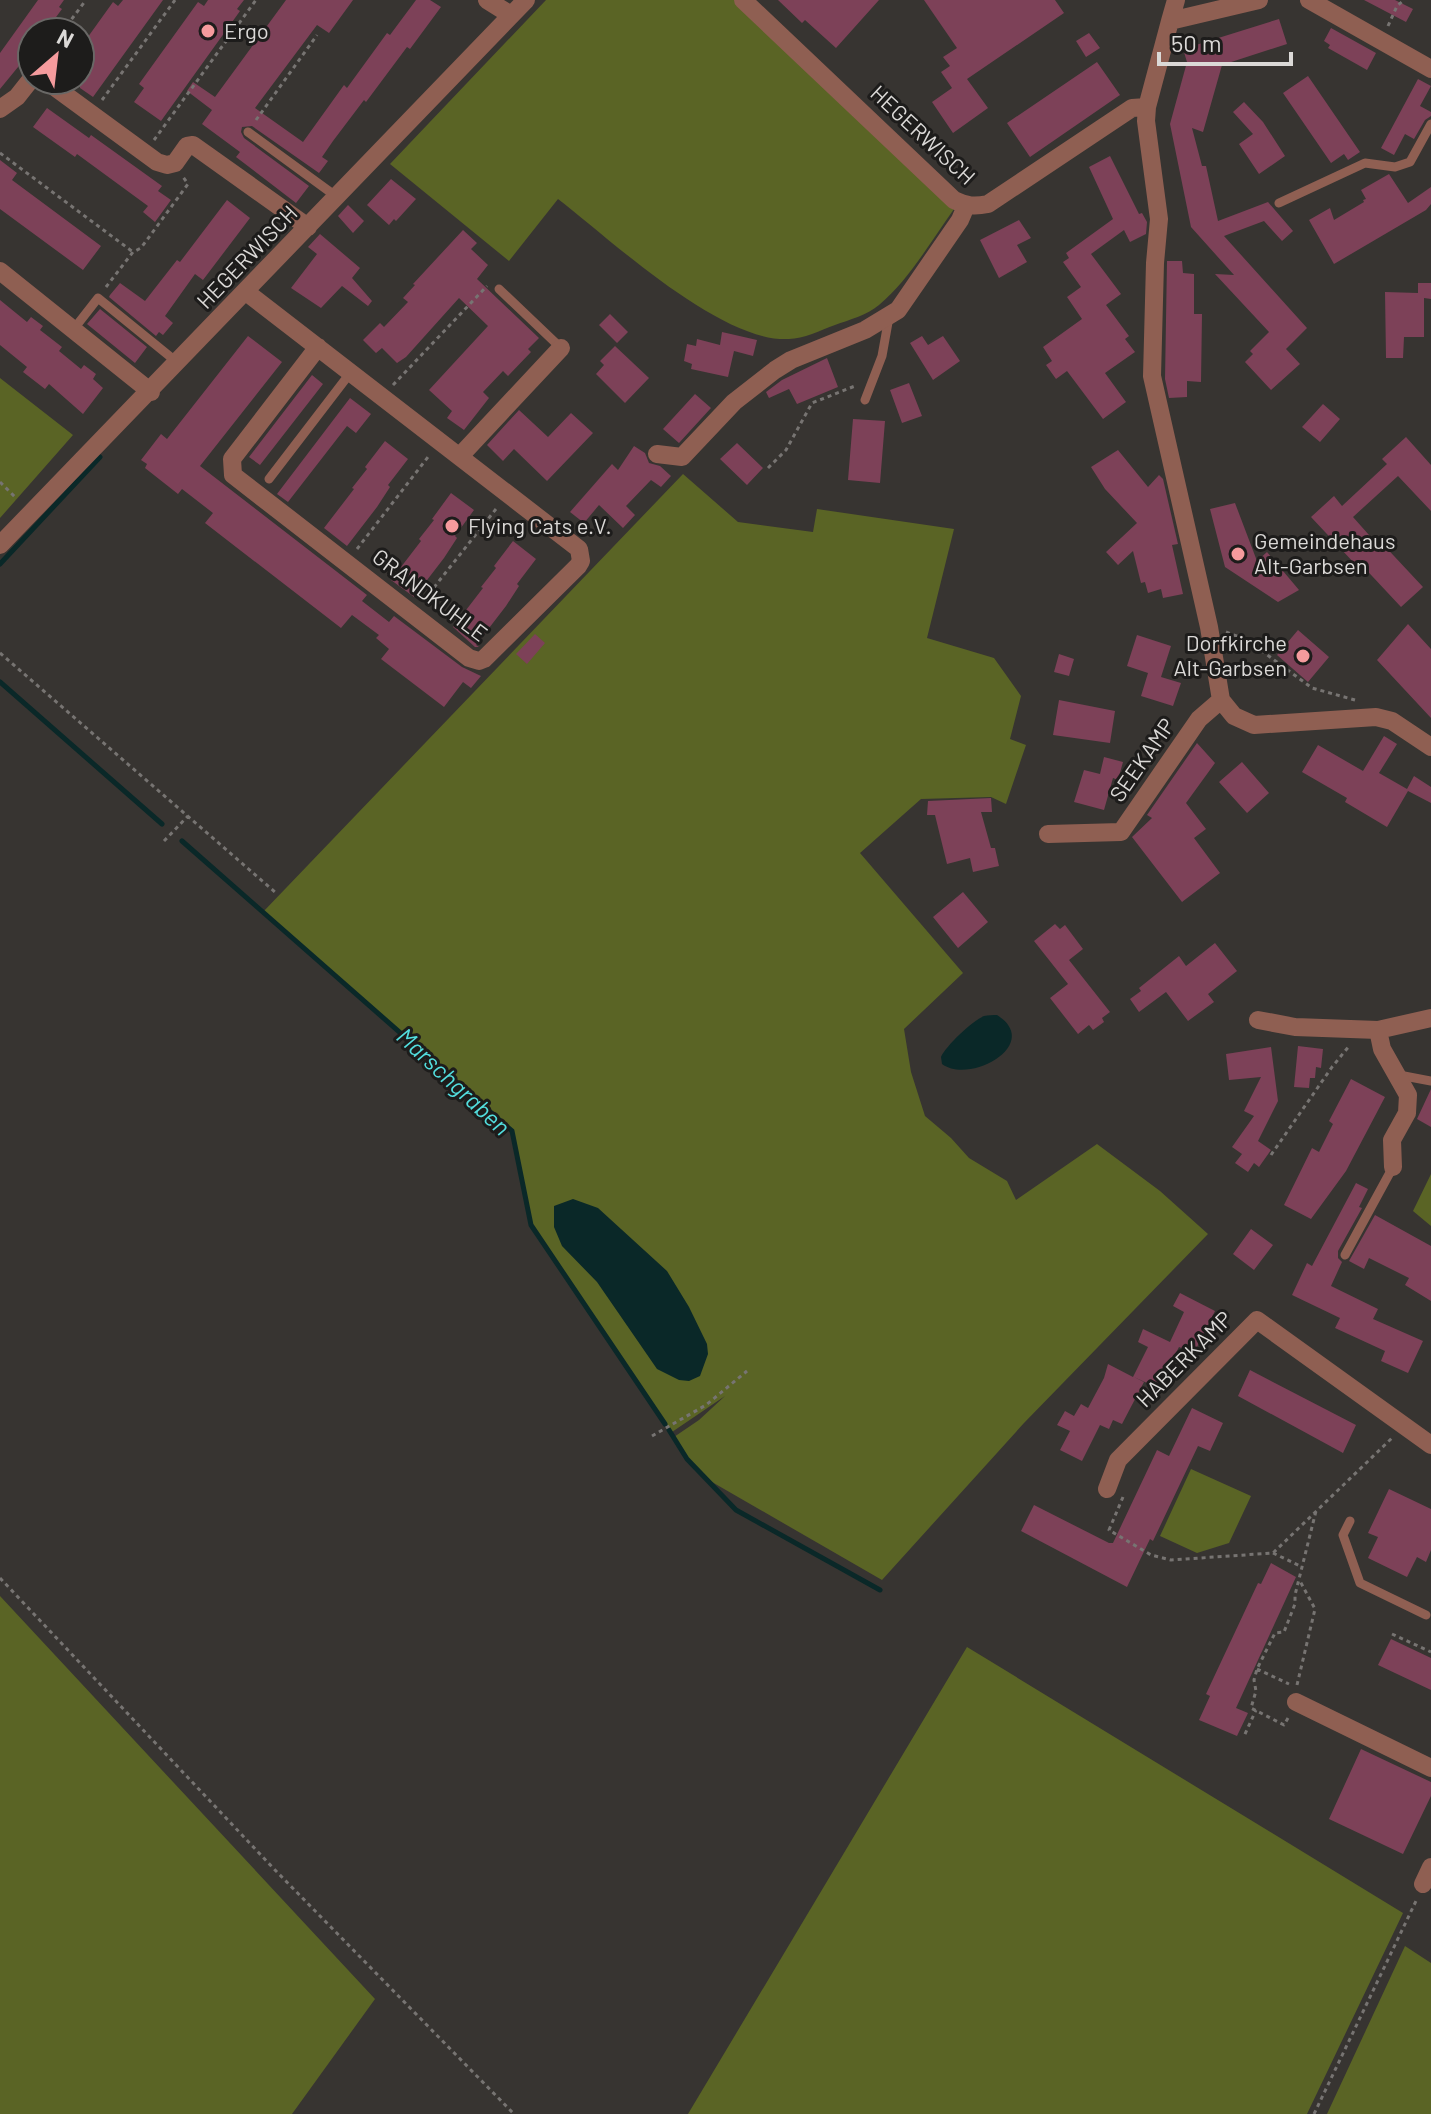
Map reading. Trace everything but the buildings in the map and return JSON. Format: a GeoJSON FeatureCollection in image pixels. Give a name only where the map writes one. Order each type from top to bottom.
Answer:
{"type":"FeatureCollection","features":[{"type":"Feature","properties":{"kind":"street"},"geometry":{"type":"LineString","coordinates":[[487,0],[511,15]]}},
{"type":"Feature","properties":{"kind":"street","name":"HEGERWISCH"},"geometry":{"type":"LineString","coordinates":[[0,545],[526,0]]}},
{"type":"Feature","properties":{"kind":"street","name":"HEGERWISCH"},"geometry":{"type":"LineString","coordinates":[[743,0],[954,200],[966,206],[988,204],[1132,108],[1147,107]]}},
{"type":"Feature","properties":{"kind":"street"},"geometry":{"type":"LineString","coordinates":[[1176,0],[1147,107],[1146,133],[1159,219],[1152,376],[1209,627],[1221,700],[1234,716],[1254,725],[1376,717],[1385,719],[1431,747]]}},
{"type":"Feature","properties":{"kind":"street"},"geometry":{"type":"LineString","coordinates":[[1170,21],[1259,0]]}},
{"type":"Feature","properties":{"kind":"street"},"geometry":{"type":"LineString","coordinates":[[1309,0],[1431,69]]}},
{"type":"Feature","properties":{"kind":"street"},"geometry":{"type":"LineString","coordinates":[[0,109],[18,96]]}},
{"type":"Feature","properties":{"kind":"street"},"geometry":{"type":"LineString","coordinates":[[67,96],[145,153],[167,165],[175,163],[187,146],[193,145],[308,227]]}},
{"type":"Feature","properties":{"kind":"street","name":"HEGERWISCH"},"geometry":{"type":"LineString","coordinates":[[657,454],[682,457],[734,402],[775,370],[889,317],[905,300],[960,220],[966,206]]}},
{"type":"Feature","properties":{"kind":"street"},"geometry":{"type":"LineString","coordinates":[[0,271],[151,392]]}},
{"type":"Feature","properties":{"kind":"street","name":"GRANDKUHLE"},"geometry":{"type":"LineString","coordinates":[[246,292],[351,372],[508,493],[579,549],[581,561],[573,571],[488,657],[479,661],[469,658],[231,471],[232,459],[318,347]]}},
{"type":"Feature","properties":{"kind":"street"},"geometry":{"type":"LineString","coordinates":[[460,456],[561,348]]}},
{"type":"Feature","properties":{"kind":"street","name":"SEEKAMP"},"geometry":{"type":"LineString","coordinates":[[1048,834],[1121,832],[1199,719],[1221,700]]}},
{"type":"Feature","properties":{"kind":"street"},"geometry":{"type":"LineString","coordinates":[[1258,1020],[1295,1027],[1370,1030],[1431,1018]]}},
{"type":"Feature","properties":{"kind":"street"},"geometry":{"type":"LineString","coordinates":[[1370,1030],[1408,1095],[1407,1113],[1392,1140],[1393,1167]]}},
{"type":"Feature","properties":{"kind":"street","name":"HABERKAMP"},"geometry":{"type":"LineString","coordinates":[[1107,1489],[1118,1460],[1257,1320],[1431,1445]]}},
{"type":"Feature","properties":{"kind":"street"},"geometry":{"type":"LineString","coordinates":[[1296,1702],[1431,1768]]}},
{"type":"Feature","properties":{"kind":"lane"},"geometry":{"type":"LineString","coordinates":[[1279,203],[1365,163],[1395,167],[1410,162],[1431,124]]}},
{"type":"Feature","properties":{"kind":"lane"},"geometry":{"type":"LineString","coordinates":[[248,132],[337,197]]}},
{"type":"Feature","properties":{"kind":"lane"},"geometry":{"type":"LineString","coordinates":[[499,289],[561,348]]}},
{"type":"Feature","properties":{"kind":"lane"},"geometry":{"type":"LineString","coordinates":[[73,330],[98,298],[178,363]]}},
{"type":"Feature","properties":{"kind":"lane"},"geometry":{"type":"LineString","coordinates":[[865,400],[886,343],[889,317]]}},
{"type":"Feature","properties":{"kind":"lane"},"geometry":{"type":"LineString","coordinates":[[269,479],[351,372]]}},
{"type":"Feature","properties":{"kind":"lane"},"geometry":{"type":"LineString","coordinates":[[1396,1075],[1431,1081]]}},
{"type":"Feature","properties":{"kind":"lane"},"geometry":{"type":"LineString","coordinates":[[1345,1255],[1393,1167]]}},
{"type":"Feature","properties":{"kind":"lane"},"geometry":{"type":"LineString","coordinates":[[1350,1521],[1343,1535],[1360,1583],[1426,1615]]}},
{"type":"Feature","properties":{"kind":"path"},"geometry":{"type":"LineString","coordinates":[[91,114],[175,0]]}},
{"type":"Feature","properties":{"kind":"path"},"geometry":{"type":"LineString","coordinates":[[145,153],[256,0]]}},
{"type":"Feature","properties":{"kind":"path"},"geometry":{"type":"LineString","coordinates":[[1382,41],[1397,6],[1404,0]]}},
{"type":"Feature","properties":{"kind":"path"},"geometry":{"type":"LineString","coordinates":[[248,132],[317,35]]}},
{"type":"Feature","properties":{"kind":"path"},"geometry":{"type":"LineString","coordinates":[[0,153],[133,252]]}},
{"type":"Feature","properties":{"kind":"path"},"geometry":{"type":"LineString","coordinates":[[98,298],[133,252],[141,248],[188,184],[175,163]]}},
{"type":"Feature","properties":{"kind":"path"},"geometry":{"type":"LineString","coordinates":[[382,396],[486,286],[493,285],[499,289]]}},
{"type":"Feature","properties":{"kind":"path"},"geometry":{"type":"LineString","coordinates":[[768,468],[786,450],[812,403],[873,379]]}},
{"type":"Feature","properties":{"kind":"path"},"geometry":{"type":"LineString","coordinates":[[347,563],[441,442]]}},
{"type":"Feature","properties":{"kind":"path"},"geometry":{"type":"LineString","coordinates":[[0,482],[32,513]]}},
{"type":"Feature","properties":{"kind":"path"},"geometry":{"type":"LineString","coordinates":[[413,614],[508,493]]}},
{"type":"Feature","properties":{"kind":"path"},"geometry":{"type":"LineString","coordinates":[[1209,627],[1247,640],[1312,688],[1364,702],[1385,719]]}},
{"type":"Feature","properties":{"kind":"path"},"geometry":{"type":"LineString","coordinates":[[0,653],[275,892]]}},
{"type":"Feature","properties":{"kind":"path"},"geometry":{"type":"LineString","coordinates":[[164,841],[188,816]]}},
{"type":"Feature","properties":{"kind":"path"},"geometry":{"type":"LineString","coordinates":[[1271,1155],[1332,1067],[1370,1030]]}},
{"type":"Feature","properties":{"kind":"path"},"geometry":{"type":"LineString","coordinates":[[652,1436],[706,1405],[747,1371]]}},
{"type":"Feature","properties":{"kind":"path"},"geometry":{"type":"LineString","coordinates":[[1273,1553],[1405,1427]]}},
{"type":"Feature","properties":{"kind":"path"},"geometry":{"type":"LineString","coordinates":[[1107,1489],[1124,1498],[1109,1530],[1151,1555],[1181,1560],[1273,1553],[1303,1567]]}},
{"type":"Feature","properties":{"kind":"path"},"geometry":{"type":"LineString","coordinates":[[1296,1702],[1284,1725],[1251,1708],[1257,1669],[1275,1633],[1284,1632],[1295,1604],[1316,1511]]}},
{"type":"Feature","properties":{"kind":"path"},"geometry":{"type":"LineString","coordinates":[[0,1578],[275,1870],[514,2114]]}},
{"type":"Feature","properties":{"kind":"path"},"geometry":{"type":"LineString","coordinates":[[1257,1669],[1297,1688],[1315,1609],[1300,1581]]}},
{"type":"Feature","properties":{"kind":"path"},"geometry":{"type":"LineString","coordinates":[[1392,1634],[1431,1652]]}},
{"type":"Feature","properties":{"kind":"path"},"geometry":{"type":"LineString","coordinates":[[1245,1734],[1256,1710]]}},
{"type":"Feature","properties":{"kind":"path"},"geometry":{"type":"LineString","coordinates":[[1314,2114],[1427,1876]]}},
{"type":"Feature","properties":{"kind":"green space"},"geometry":{"type":"Polygon","coordinates":[[[546,0],[742,0],[954,209],[910,272],[879,305],[858,317],[794,339],[762,336],[732,325],[700,307],[636,262],[558,199],[509,261],[390,164],[546,0]]]}},
{"type":"Feature","properties":{"kind":"green space"},"geometry":{"type":"Polygon","coordinates":[[[0,378],[73,435],[0,518],[0,378]]]}},
{"type":"Feature","properties":{"kind":"green space"},"geometry":{"type":"Polygon","coordinates":[[[683,474],[738,522],[813,532],[817,509],[954,529],[927,638],[994,658],[1021,696],[1010,739],[1026,745],[1006,804],[991,797],[921,799],[860,853],[963,973],[904,1029],[911,1072],[925,1116],[969,1158],[1007,1181],[1016,1200],[1097,1144],[1160,1191],[1208,1234],[1024,1423],[882,1580],[712,1482],[687,1459],[674,1437],[699,1420],[725,1396],[672,1432],[531,1225],[512,1131],[263,912],[683,474]]]}},
{"type":"Feature","properties":{"kind":"green space"},"geometry":{"type":"Polygon","coordinates":[[[1431,1174],[1431,1226],[1413,1211],[1431,1174]]]}},
{"type":"Feature","properties":{"kind":"green space"},"geometry":{"type":"Polygon","coordinates":[[[1191,1469],[1251,1496],[1229,1543],[1197,1553],[1160,1536],[1191,1469]]]}},
{"type":"Feature","properties":{"kind":"green space"},"geometry":{"type":"Polygon","coordinates":[[[0,1596],[375,1999],[292,2114],[0,2114],[0,1596]]]}},
{"type":"Feature","properties":{"kind":"green space"},"geometry":{"type":"Polygon","coordinates":[[[967,1647],[1403,1913],[1307,2114],[688,2114],[967,1647]]]}},
{"type":"Feature","properties":{"kind":"green space"},"geometry":{"type":"Polygon","coordinates":[[[1405,1946],[1431,1963],[1431,2114],[1327,2114],[1405,1946]]]}},
{"type":"Feature","properties":{"kind":"water"},"geometry":{"type":"Polygon","coordinates":[[[997,1015],[1009,1026],[1012,1038],[1007,1049],[997,1058],[969,1069],[954,1069],[942,1064],[944,1052],[966,1028],[984,1016],[997,1015]]]}},
{"type":"Feature","properties":{"kind":"water"},"geometry":{"type":"Polygon","coordinates":[[[573,1199],[598,1208],[667,1271],[707,1344],[708,1354],[700,1376],[689,1381],[679,1380],[657,1369],[597,1282],[562,1246],[554,1227],[554,1206],[573,1199]]]}},
{"type":"Feature","properties":{"kind":"waterway"},"geometry":{"type":"LineString","coordinates":[[0,564],[100,457]]}},
{"type":"Feature","properties":{"kind":"waterway","name":"Marschgraben"},"geometry":{"type":"LineString","coordinates":[[0,682],[162,824]]}},
{"type":"Feature","properties":{"kind":"waterway","name":"Marschgraben"},"geometry":{"type":"LineString","coordinates":[[182,841],[512,1131],[531,1225],[665,1424]]}},
{"type":"Feature","properties":{"kind":"waterway","name":"Marschgraben"},"geometry":{"type":"LineString","coordinates":[[669,1430],[687,1459],[736,1510],[880,1590]]}},
{"type":"Feature","properties":{"kind":"place","name":"Ergo"},"geometry":{"type":"Point","coordinates":[208,31]}},
{"type":"Feature","properties":{"kind":"place","name":"Flying Cats e.V."},"geometry":{"type":"Point","coordinates":[452,526]}},
{"type":"Feature","properties":{"kind":"place","name":"Gemeindehaus Alt-Garbsen"},"geometry":{"type":"Point","coordinates":[1238,554]}},
{"type":"Feature","properties":{"kind":"place","name":"Dorfkirche Alt-Garbsen"},"geometry":{"type":"Point","coordinates":[1303,656]}}]}
